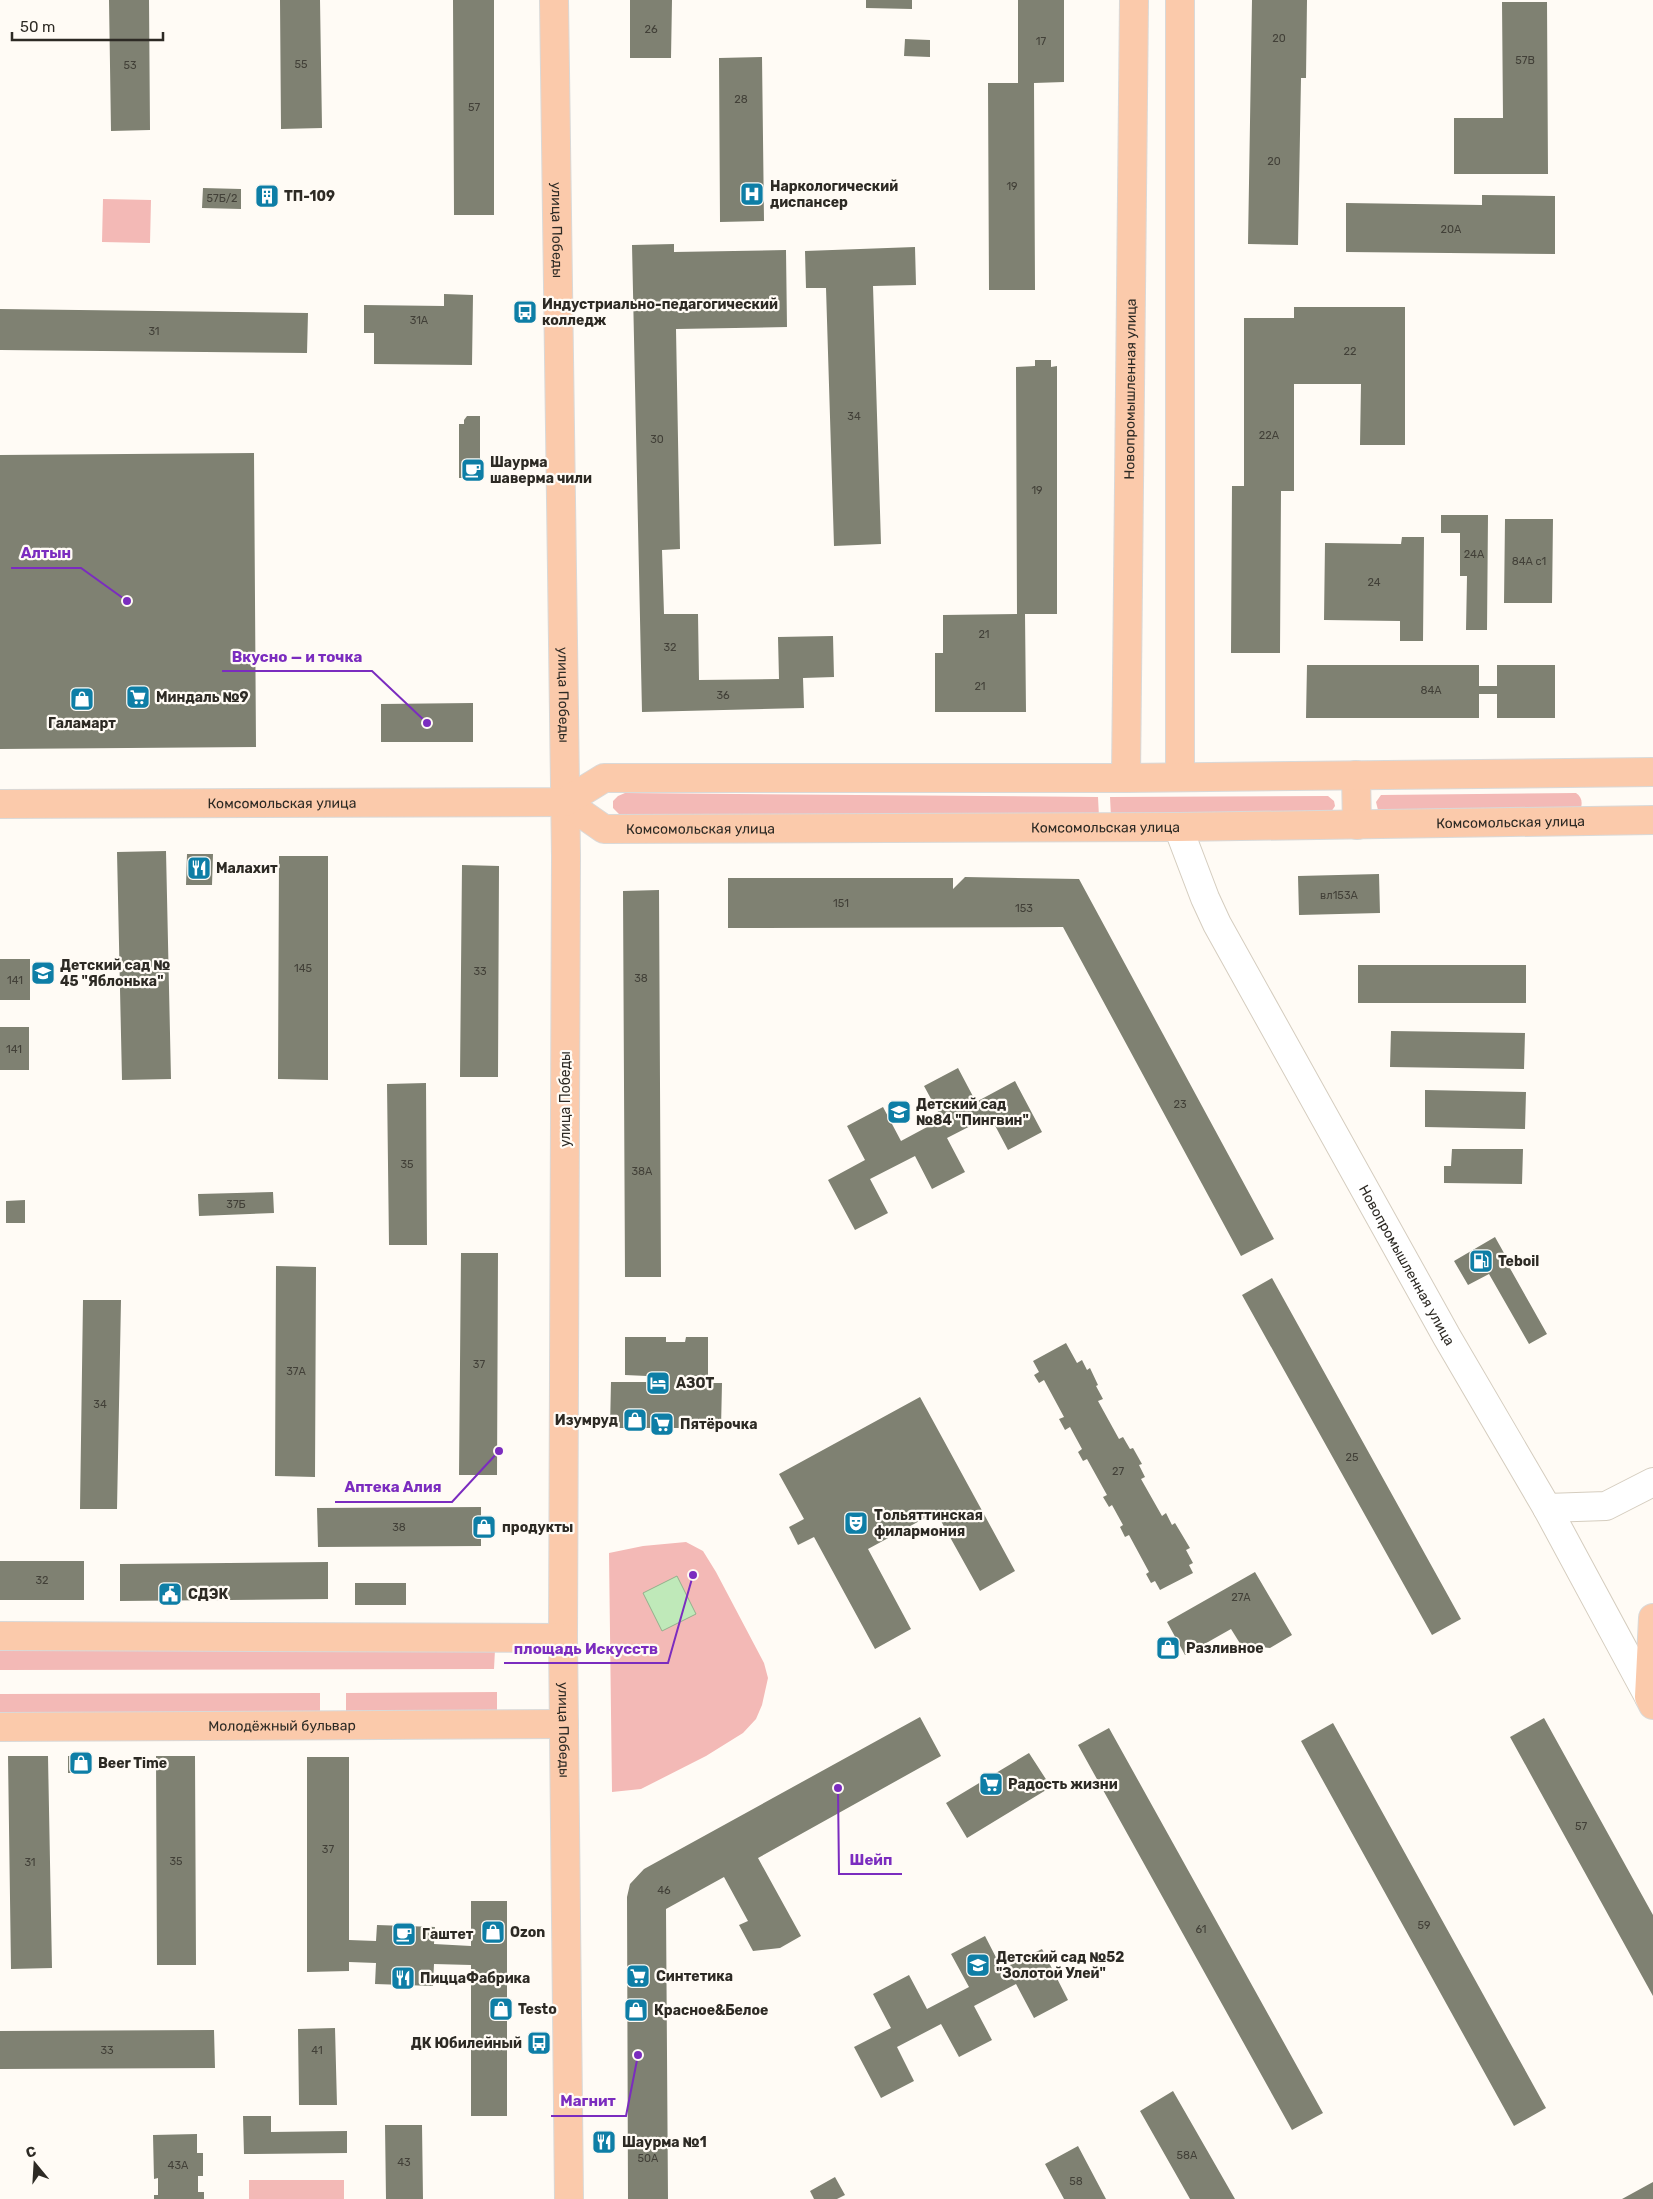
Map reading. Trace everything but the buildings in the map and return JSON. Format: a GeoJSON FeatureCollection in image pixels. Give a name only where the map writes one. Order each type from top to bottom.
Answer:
{"type":"FeatureCollection","features":[{"type":"Feature","properties":{"kind":"main road","name":"улица Победы"},"geometry":{"type":"LineString","coordinates":[[554,0],[565,802],[563,1638],[569,2199]]}},
{"type":"Feature","properties":{"kind":"main road","name":"Новопромышленная улица"},"geometry":{"type":"LineString","coordinates":[[1126,778],[1134,0]]}},
{"type":"Feature","properties":{"kind":"main road"},"geometry":{"type":"LineString","coordinates":[[1180,0],[1180,777]]}},
{"type":"Feature","properties":{"kind":"main road"},"geometry":{"type":"LineString","coordinates":[[565,802],[604,778],[1126,778],[1653,772]]}},
{"type":"Feature","properties":{"kind":"main road"},"geometry":{"type":"LineString","coordinates":[[1356,775],[1358,824]]}},
{"type":"Feature","properties":{"kind":"main road","name":"Комсомольская улица"},"geometry":{"type":"LineString","coordinates":[[0,804],[565,802],[604,829],[1178,827],[1653,820]]}},
{"type":"Feature","properties":{"kind":"main road"},"geometry":{"type":"LineString","coordinates":[[1651,1701],[1653,1618]]}},
{"type":"Feature","properties":{"kind":"main road"},"geometry":{"type":"LineString","coordinates":[[0,1636],[563,1638]]}},
{"type":"Feature","properties":{"kind":"main road","name":"Молодёжный бульвар"},"geometry":{"type":"LineString","coordinates":[[0,1727],[564,1724]]}},
{"type":"Feature","properties":{"kind":"street","name":"Новопромышленная улица"},"geometry":{"type":"LineString","coordinates":[[1178,827],[1217,924],[1448,1337],[1547,1508],[1651,1701]]}},
{"type":"Feature","properties":{"kind":"street"},"geometry":{"type":"LineString","coordinates":[[1547,1508],[1606,1506],[1653,1482]]}},
{"type":"Feature","properties":{"kind":"shaded area"},"geometry":{"type":"Polygon","coordinates":[[[103,199],[151,200],[150,243],[102,242],[103,199]]]}},
{"type":"Feature","properties":{"kind":"shaded area"},"geometry":{"type":"Polygon","coordinates":[[[625,793],[1098,797],[1099,817],[622,817],[613,808],[613,801],[625,793]]]}},
{"type":"Feature","properties":{"kind":"shaded area"},"geometry":{"type":"Polygon","coordinates":[[[1576,793],[1580,796],[1581,800],[1580,810],[1378,810],[1376,802],[1381,795],[1576,793]]]}},
{"type":"Feature","properties":{"kind":"shaded area"},"geometry":{"type":"Polygon","coordinates":[[[1328,796],[1334,801],[1335,806],[1331,812],[1111,817],[1110,797],[1328,796]]]}},
{"type":"Feature","properties":{"kind":"shaded area"},"geometry":{"type":"Polygon","coordinates":[[[686,1542],[703,1551],[764,1663],[768,1678],[762,1705],[756,1719],[743,1733],[706,1756],[641,1789],[612,1792],[609,1553],[643,1546],[686,1542]]]}},
{"type":"Feature","properties":{"kind":"shaded area"},"geometry":{"type":"Polygon","coordinates":[[[677,1576],[696,1614],[662,1631],[643,1593],[677,1576]]]}},
{"type":"Feature","properties":{"kind":"shaded area"},"geometry":{"type":"Polygon","coordinates":[[[495,1650],[494,1669],[0,1670],[0,1651],[495,1650]]]}},
{"type":"Feature","properties":{"kind":"shaded area"},"geometry":{"type":"Polygon","coordinates":[[[497,1692],[497,1711],[346,1712],[346,1693],[497,1692]]]}},
{"type":"Feature","properties":{"kind":"shaded area"},"geometry":{"type":"Polygon","coordinates":[[[320,1693],[320,1714],[0,1714],[0,1694],[320,1693]]]}},
{"type":"Feature","properties":{"kind":"shaded area"},"geometry":{"type":"Polygon","coordinates":[[[249,2180],[344,2180],[344,2199],[249,2199],[249,2180]]]}},
{"type":"Feature","properties":{"kind":"place","name":"Наркологический диспансер"},"geometry":{"type":"Point","coordinates":[752,194]}},
{"type":"Feature","properties":{"kind":"place","name":"ТП-109"},"geometry":{"type":"Point","coordinates":[267,196]}},
{"type":"Feature","properties":{"kind":"place","name":"Индустриально-педагогический колледж"},"geometry":{"type":"Point","coordinates":[525,312]}},
{"type":"Feature","properties":{"kind":"place","name":"Шаурма шаверма чили"},"geometry":{"type":"Point","coordinates":[473,470]}},
{"type":"Feature","properties":{"kind":"place","name":"Алтын"},"geometry":{"type":"Point","coordinates":[127,601]}},
{"type":"Feature","properties":{"kind":"place","name":"Миндаль №9"},"geometry":{"type":"Point","coordinates":[138,697]}},
{"type":"Feature","properties":{"kind":"place","name":"Галамарт"},"geometry":{"type":"Point","coordinates":[82,699]}},
{"type":"Feature","properties":{"kind":"place","name":"Вкусно — и точка"},"geometry":{"type":"Point","coordinates":[427,723]}},
{"type":"Feature","properties":{"kind":"place","name":"Малахит"},"geometry":{"type":"Point","coordinates":[199,868]}},
{"type":"Feature","properties":{"kind":"place","name":"Детский сад № 45 \"Яблонька\""},"geometry":{"type":"Point","coordinates":[43,973]}},
{"type":"Feature","properties":{"kind":"place","name":"Детский сад №84 \"Пингвин\""},"geometry":{"type":"Point","coordinates":[899,1112]}},
{"type":"Feature","properties":{"kind":"place","name":"Teboil"},"geometry":{"type":"Point","coordinates":[1481,1261]}},
{"type":"Feature","properties":{"kind":"place","name":"АЗОТ"},"geometry":{"type":"Point","coordinates":[658,1383]}},
{"type":"Feature","properties":{"kind":"place","name":"Изумруд"},"geometry":{"type":"Point","coordinates":[635,1420]}},
{"type":"Feature","properties":{"kind":"place","name":"Пятёрочка"},"geometry":{"type":"Point","coordinates":[662,1424]}},
{"type":"Feature","properties":{"kind":"place","name":"Аптека Алия"},"geometry":{"type":"Point","coordinates":[499,1451]}},
{"type":"Feature","properties":{"kind":"place","name":"Тольяттинская филармония"},"geometry":{"type":"Point","coordinates":[856,1523]}},
{"type":"Feature","properties":{"kind":"place","name":"продукты"},"geometry":{"type":"Point","coordinates":[484,1527]}},
{"type":"Feature","properties":{"kind":"place","name":"площадь Искусств"},"geometry":{"type":"Point","coordinates":[693,1575]}},
{"type":"Feature","properties":{"kind":"place","name":"СДЭК"},"geometry":{"type":"Point","coordinates":[170,1594]}},
{"type":"Feature","properties":{"kind":"place","name":"Разливное"},"geometry":{"type":"Point","coordinates":[1168,1648]}},
{"type":"Feature","properties":{"kind":"place","name":"Beer Time"},"geometry":{"type":"Point","coordinates":[81,1763]}},
{"type":"Feature","properties":{"kind":"place","name":"Радость жизни"},"geometry":{"type":"Point","coordinates":[991,1784]}},
{"type":"Feature","properties":{"kind":"place","name":"Шейп"},"geometry":{"type":"Point","coordinates":[838,1788]}},
{"type":"Feature","properties":{"kind":"place","name":"Ozon"},"geometry":{"type":"Point","coordinates":[493,1932]}},
{"type":"Feature","properties":{"kind":"place","name":"Гаштет"},"geometry":{"type":"Point","coordinates":[404,1934]}},
{"type":"Feature","properties":{"kind":"place","name":"Детский сад №52 \"Золотой Улей\""},"geometry":{"type":"Point","coordinates":[978,1965]}},
{"type":"Feature","properties":{"kind":"place","name":"Синтетика"},"geometry":{"type":"Point","coordinates":[638,1976]}},
{"type":"Feature","properties":{"kind":"place","name":"ПиццаФабрика"},"geometry":{"type":"Point","coordinates":[403,1978]}},
{"type":"Feature","properties":{"kind":"place","name":"Testo"},"geometry":{"type":"Point","coordinates":[501,2009]}},
{"type":"Feature","properties":{"kind":"place","name":"Красное&Белое"},"geometry":{"type":"Point","coordinates":[636,2010]}},
{"type":"Feature","properties":{"kind":"place","name":"ДК Юбилейный"},"geometry":{"type":"Point","coordinates":[539,2043]}},
{"type":"Feature","properties":{"kind":"place","name":"Магнит"},"geometry":{"type":"Point","coordinates":[638,2055]}},
{"type":"Feature","properties":{"kind":"place","name":"Шаурма №1"},"geometry":{"type":"Point","coordinates":[604,2142]}}]}
